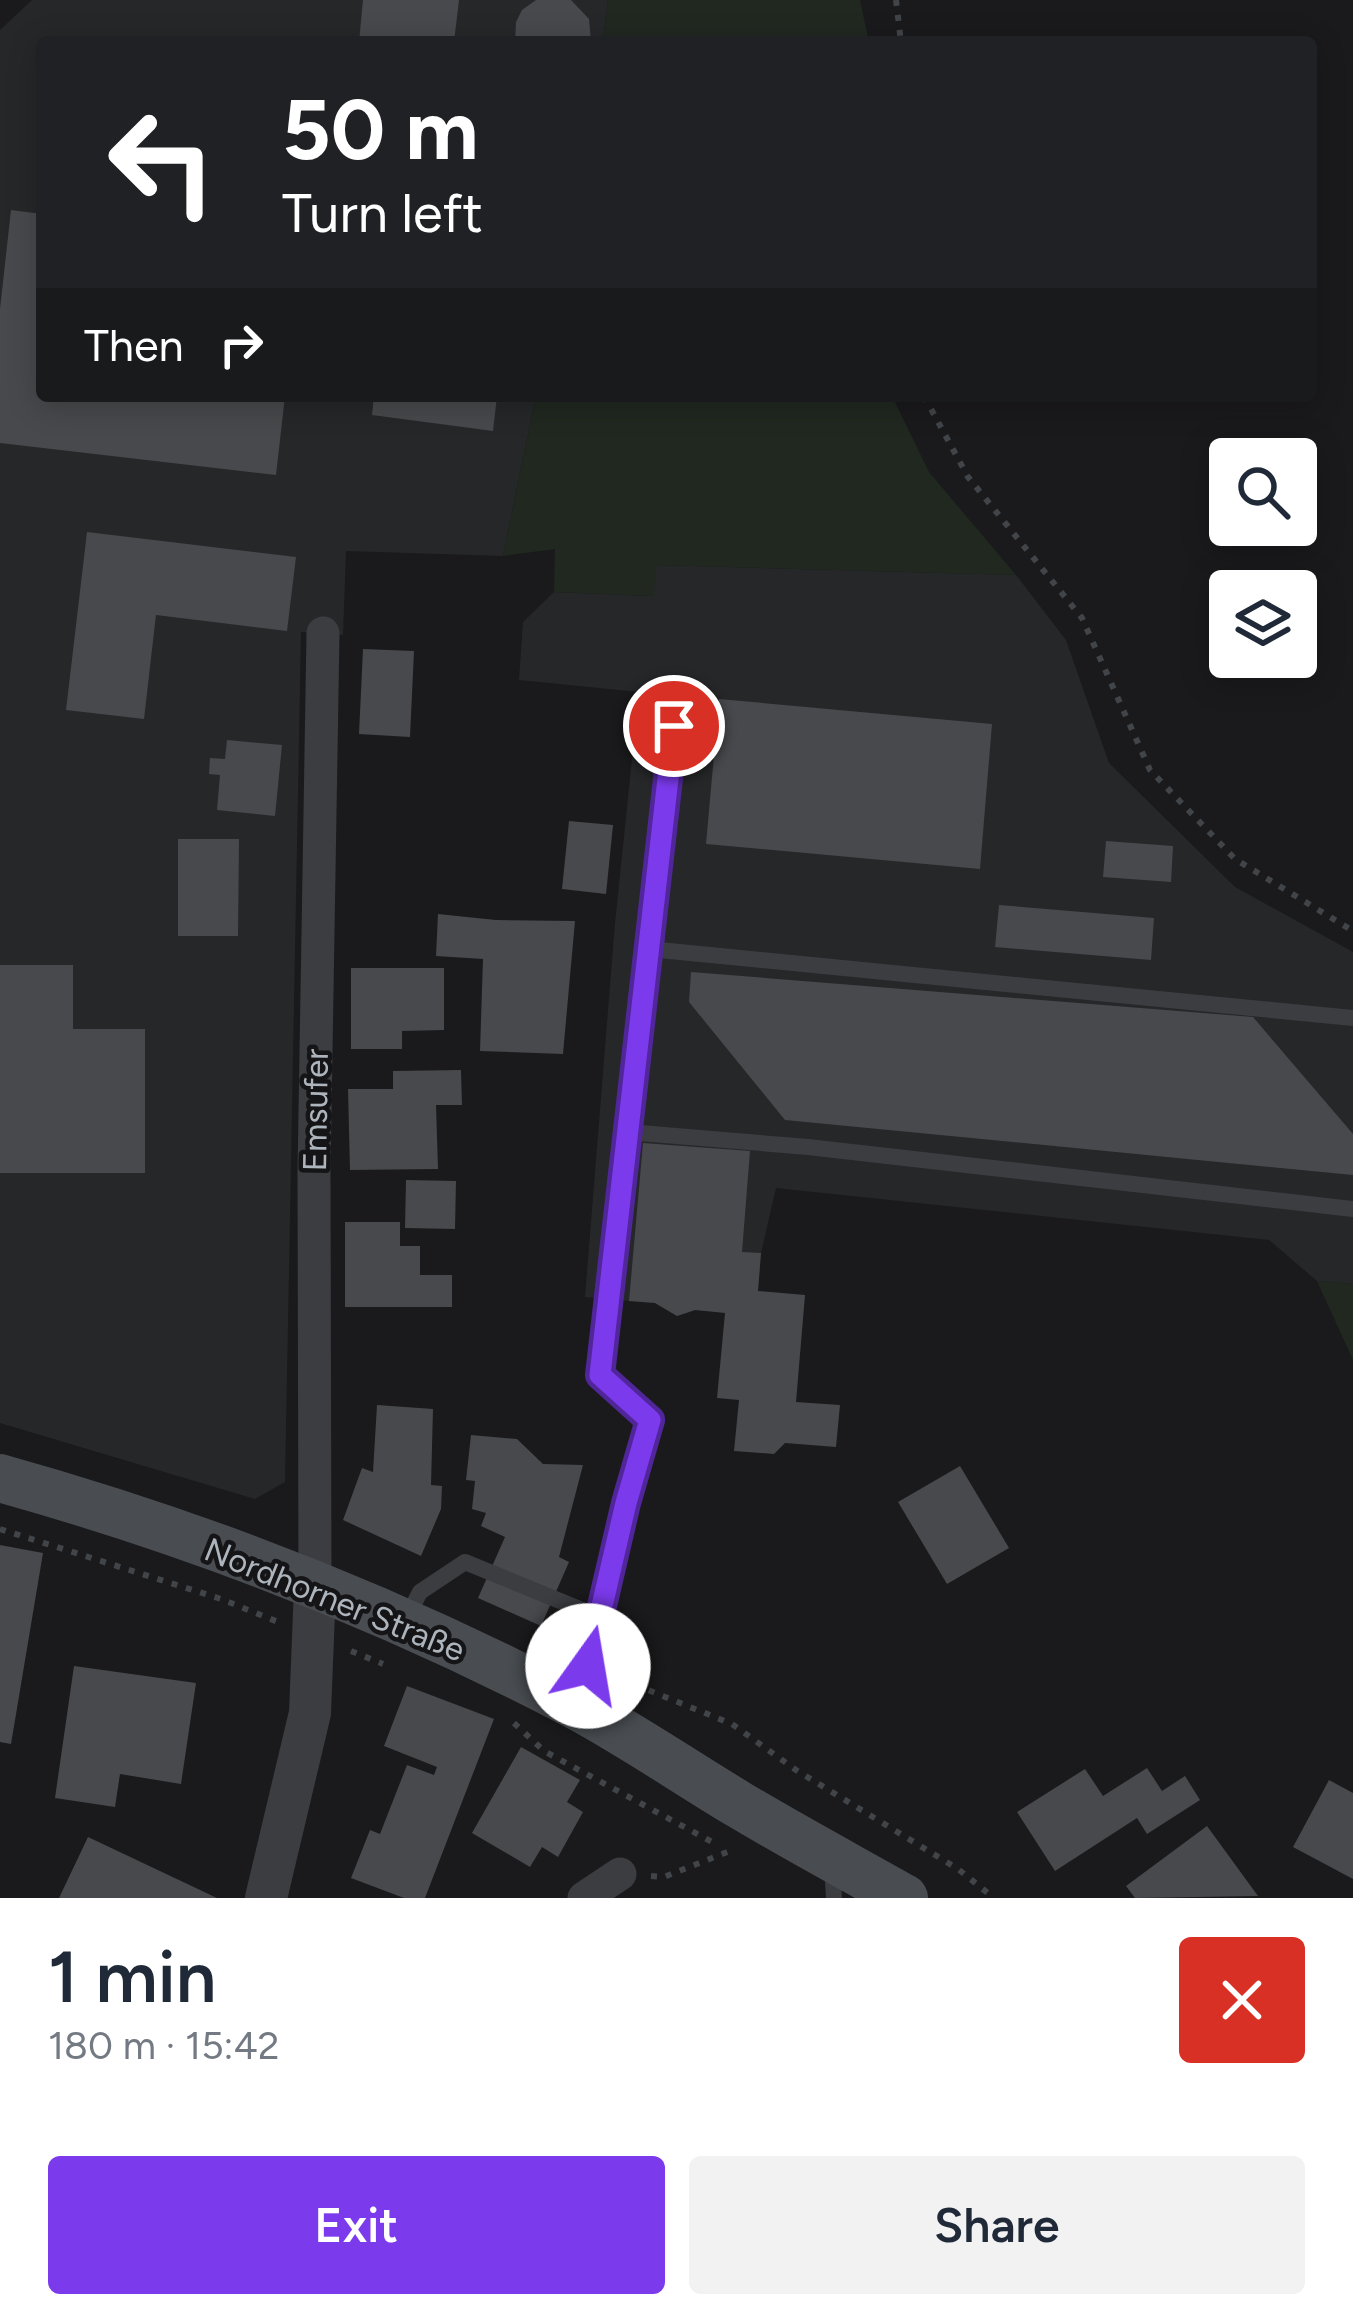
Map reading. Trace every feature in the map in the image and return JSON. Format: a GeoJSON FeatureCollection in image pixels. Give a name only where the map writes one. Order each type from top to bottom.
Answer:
{"type":"FeatureCollection","features":[{"type":"Feature","properties":{"kind":"main road","name":"Nordhorner Straße"},"geometry":{"type":"LineString","coordinates":[[0,1478],[92,1504],[404,1625],[575,1705],[783,1830],[833,1878],[904,1898]]}},
{"type":"Feature","properties":{"kind":"street","name":"Emsufer"},"geometry":{"type":"LineString","coordinates":[[315,1587],[314,1172],[322,633]]}},
{"type":"Feature","properties":{"kind":"street"},"geometry":{"type":"LineString","coordinates":[[266,1898],[310,1713],[315,1587]]}},
{"type":"Feature","properties":{"kind":"street"},"geometry":{"type":"LineString","coordinates":[[584,1898],[620,1874]]}},
{"type":"Feature","properties":{"kind":"lane"},"geometry":{"type":"LineString","coordinates":[[575,1705],[650,1420],[600,1375],[674,726]]}},
{"type":"Feature","properties":{"kind":"lane"},"geometry":{"type":"LineString","coordinates":[[649,949],[1353,1018]]}},
{"type":"Feature","properties":{"kind":"lane"},"geometry":{"type":"LineString","coordinates":[[628,1132],[808,1147],[1353,1209]]}},
{"type":"Feature","properties":{"kind":"lane"},"geometry":{"type":"LineString","coordinates":[[404,1625],[420,1592],[465,1562],[599,1617]]}},
{"type":"Feature","properties":{"kind":"path"},"geometry":{"type":"LineString","coordinates":[[896,0],[900,36]]}},
{"type":"Feature","properties":{"kind":"path"},"geometry":{"type":"LineString","coordinates":[[927,402],[968,477],[1082,618],[1150,770],[1235,860],[1353,932]]}},
{"type":"Feature","properties":{"kind":"path"},"geometry":{"type":"LineString","coordinates":[[0,1529],[221,1599]]}},
{"type":"Feature","properties":{"kind":"path"},"geometry":{"type":"LineString","coordinates":[[507,1714],[544,1751],[746,1861]]}},
{"type":"Feature","properties":{"kind":"path"},"geometry":{"type":"LineString","coordinates":[[620,1874],[664,1877],[783,1830]]}},
{"type":"Feature","properties":{"kind":"path"},"geometry":{"type":"LineString","coordinates":[[898,1831],[994,1898]]}},
{"type":"Feature","properties":{"kind":"shaded area"},"geometry":{"type":"Polygon","coordinates":[[[32,0],[608,0],[604,36],[36,36],[36,402],[535,402],[503,556],[346,551],[343,635],[301,632],[285,1482],[255,1499],[0,1423],[0,30],[32,0]]]}},
{"type":"Feature","properties":{"kind":"shaded area"},"geometry":{"type":"Polygon","coordinates":[[[608,0],[860,0],[868,36],[604,36],[608,0]]]}},
{"type":"Feature","properties":{"kind":"shaded area"},"geometry":{"type":"Polygon","coordinates":[[[535,402],[895,402],[929,472],[1016,575],[657,565],[653,596],[554,592],[555,549],[503,556],[535,402]]]}},
{"type":"Feature","properties":{"kind":"shaded area"},"geometry":{"type":"Polygon","coordinates":[[[656,565],[1016,575],[1066,640],[1109,763],[1235,887],[1353,952],[1353,1284],[1317,1281],[1269,1240],[776,1188],[758,1291],[677,1316],[655,1303],[585,1297],[639,692],[519,680],[523,622],[554,592],[652,596],[656,565]]]}},
{"type":"Feature","properties":{"kind":"shaded area"},"geometry":{"type":"Polygon","coordinates":[[[1317,1281],[1353,1284],[1353,1360],[1317,1281]]]}},
{"type":"Feature","properties":{"kind":"building"},"geometry":{"type":"Polygon","coordinates":[[[363,0],[459,0],[455,36],[360,36],[363,0]]]}},
{"type":"Feature","properties":{"kind":"building"},"geometry":{"type":"Polygon","coordinates":[[[536,0],[571,0],[589,19],[590,36],[515,36],[522,10],[536,0]]]}},
{"type":"Feature","properties":{"kind":"building"},"geometry":{"type":"Polygon","coordinates":[[[11,210],[36,213],[36,402],[284,402],[276,475],[0,443],[0,309],[11,210]]]}},
{"type":"Feature","properties":{"kind":"building"},"geometry":{"type":"Polygon","coordinates":[[[373,402],[496,402],[493,431],[372,415],[373,402]]]}},
{"type":"Feature","properties":{"kind":"building"},"geometry":{"type":"Polygon","coordinates":[[[87,532],[296,557],[287,631],[156,615],[144,719],[66,710],[87,532]]]}},
{"type":"Feature","properties":{"kind":"building"},"geometry":{"type":"Polygon","coordinates":[[[363,649],[414,651],[410,737],[359,734],[363,649]]]}},
{"type":"Feature","properties":{"kind":"building"},"geometry":{"type":"Polygon","coordinates":[[[719,699],[992,724],[980,869],[706,844],[719,699]]]}},
{"type":"Feature","properties":{"kind":"building"},"geometry":{"type":"Polygon","coordinates":[[[227,740],[282,745],[275,816],[217,810],[220,775],[209,774],[210,758],[225,759],[227,740]]]}},
{"type":"Feature","properties":{"kind":"building"},"geometry":{"type":"Polygon","coordinates":[[[569,821],[613,825],[606,894],[562,889],[569,821]]]}},
{"type":"Feature","properties":{"kind":"building"},"geometry":{"type":"Polygon","coordinates":[[[178,839],[239,839],[238,936],[178,936],[178,839]]]}},
{"type":"Feature","properties":{"kind":"building"},"geometry":{"type":"Polygon","coordinates":[[[1106,841],[1173,846],[1171,882],[1103,877],[1106,841]]]}},
{"type":"Feature","properties":{"kind":"building"},"geometry":{"type":"Polygon","coordinates":[[[999,905],[1154,918],[1151,960],[995,947],[999,905]]]}},
{"type":"Feature","properties":{"kind":"building"},"geometry":{"type":"Polygon","coordinates":[[[438,914],[575,921],[563,1054],[480,1051],[483,959],[436,956],[438,914]]]}},
{"type":"Feature","properties":{"kind":"building"},"geometry":{"type":"Polygon","coordinates":[[[0,965],[73,965],[73,1029],[145,1029],[145,1173],[0,1173],[0,965]]]}},
{"type":"Feature","properties":{"kind":"building"},"geometry":{"type":"Polygon","coordinates":[[[351,968],[444,968],[444,1030],[402,1031],[402,1049],[351,1049],[351,968]]]}},
{"type":"Feature","properties":{"kind":"building"},"geometry":{"type":"Polygon","coordinates":[[[691,972],[1253,1017],[1353,1134],[1353,1175],[785,1120],[689,1002],[691,972]]]}},
{"type":"Feature","properties":{"kind":"building"},"geometry":{"type":"Polygon","coordinates":[[[461,1070],[462,1105],[436,1105],[438,1169],[350,1170],[348,1089],[393,1089],[393,1071],[461,1070]]]}},
{"type":"Feature","properties":{"kind":"building"},"geometry":{"type":"Polygon","coordinates":[[[643,1143],[750,1151],[742,1252],[761,1253],[758,1291],[805,1295],[796,1402],[840,1405],[836,1447],[785,1443],[774,1454],[734,1451],[739,1400],[717,1398],[725,1313],[695,1310],[677,1316],[655,1303],[629,1301],[643,1143]]]}},
{"type":"Feature","properties":{"kind":"building"},"geometry":{"type":"Polygon","coordinates":[[[406,1180],[456,1181],[455,1229],[405,1228],[406,1180]]]}},
{"type":"Feature","properties":{"kind":"building"},"geometry":{"type":"Polygon","coordinates":[[[345,1222],[400,1222],[400,1246],[420,1246],[420,1275],[452,1275],[452,1307],[345,1307],[345,1222]]]}},
{"type":"Feature","properties":{"kind":"building"},"geometry":{"type":"Polygon","coordinates":[[[377,1405],[433,1409],[431,1485],[442,1486],[441,1509],[421,1556],[343,1520],[362,1468],[373,1472],[377,1405]]]}},
{"type":"Feature","properties":{"kind":"building"},"geometry":{"type":"Polygon","coordinates":[[[471,1435],[517,1439],[543,1464],[583,1465],[559,1557],[569,1562],[541,1626],[478,1598],[505,1537],[481,1526],[486,1513],[472,1509],[475,1481],[466,1480],[471,1435]]]}},
{"type":"Feature","properties":{"kind":"building"},"geometry":{"type":"Polygon","coordinates":[[[960,1466],[1009,1548],[947,1584],[898,1502],[960,1466]]]}},
{"type":"Feature","properties":{"kind":"building"},"geometry":{"type":"Polygon","coordinates":[[[0,1545],[43,1553],[11,1744],[0,1742],[0,1545]]]}},
{"type":"Feature","properties":{"kind":"building"},"geometry":{"type":"Polygon","coordinates":[[[74,1666],[196,1683],[181,1784],[120,1774],[115,1807],[55,1798],[74,1666]]]}},
{"type":"Feature","properties":{"kind":"building"},"geometry":{"type":"Polygon","coordinates":[[[407,1686],[494,1719],[425,1898],[404,1898],[351,1878],[370,1830],[380,1834],[407,1765],[434,1775],[437,1767],[384,1746],[407,1686]]]}},
{"type":"Feature","properties":{"kind":"building"},"geometry":{"type":"Polygon","coordinates":[[[521,1747],[580,1780],[567,1802],[583,1812],[558,1857],[542,1847],[530,1867],[472,1833],[521,1747]]]}},
{"type":"Feature","properties":{"kind":"building"},"geometry":{"type":"Polygon","coordinates":[[[1147,1768],[1162,1791],[1185,1776],[1200,1800],[1147,1834],[1137,1818],[1055,1871],[1017,1812],[1085,1769],[1103,1796],[1147,1768]]]}},
{"type":"Feature","properties":{"kind":"building"},"geometry":{"type":"Polygon","coordinates":[[[1329,1780],[1353,1793],[1353,1879],[1293,1847],[1329,1780]]]}},
{"type":"Feature","properties":{"kind":"building"},"geometry":{"type":"Polygon","coordinates":[[[1207,1826],[1258,1896],[1135,1898],[1126,1886],[1207,1826]]]}},
{"type":"Feature","properties":{"kind":"building"},"geometry":{"type":"Polygon","coordinates":[[[88,1837],[217,1898],[59,1898],[88,1837]]]}},
{"type":"Feature","properties":{"kind":"route"},"geometry":{"type":"LineString","coordinates":[[588,1666],[650,1420],[600,1375],[674,726]]}}]}
